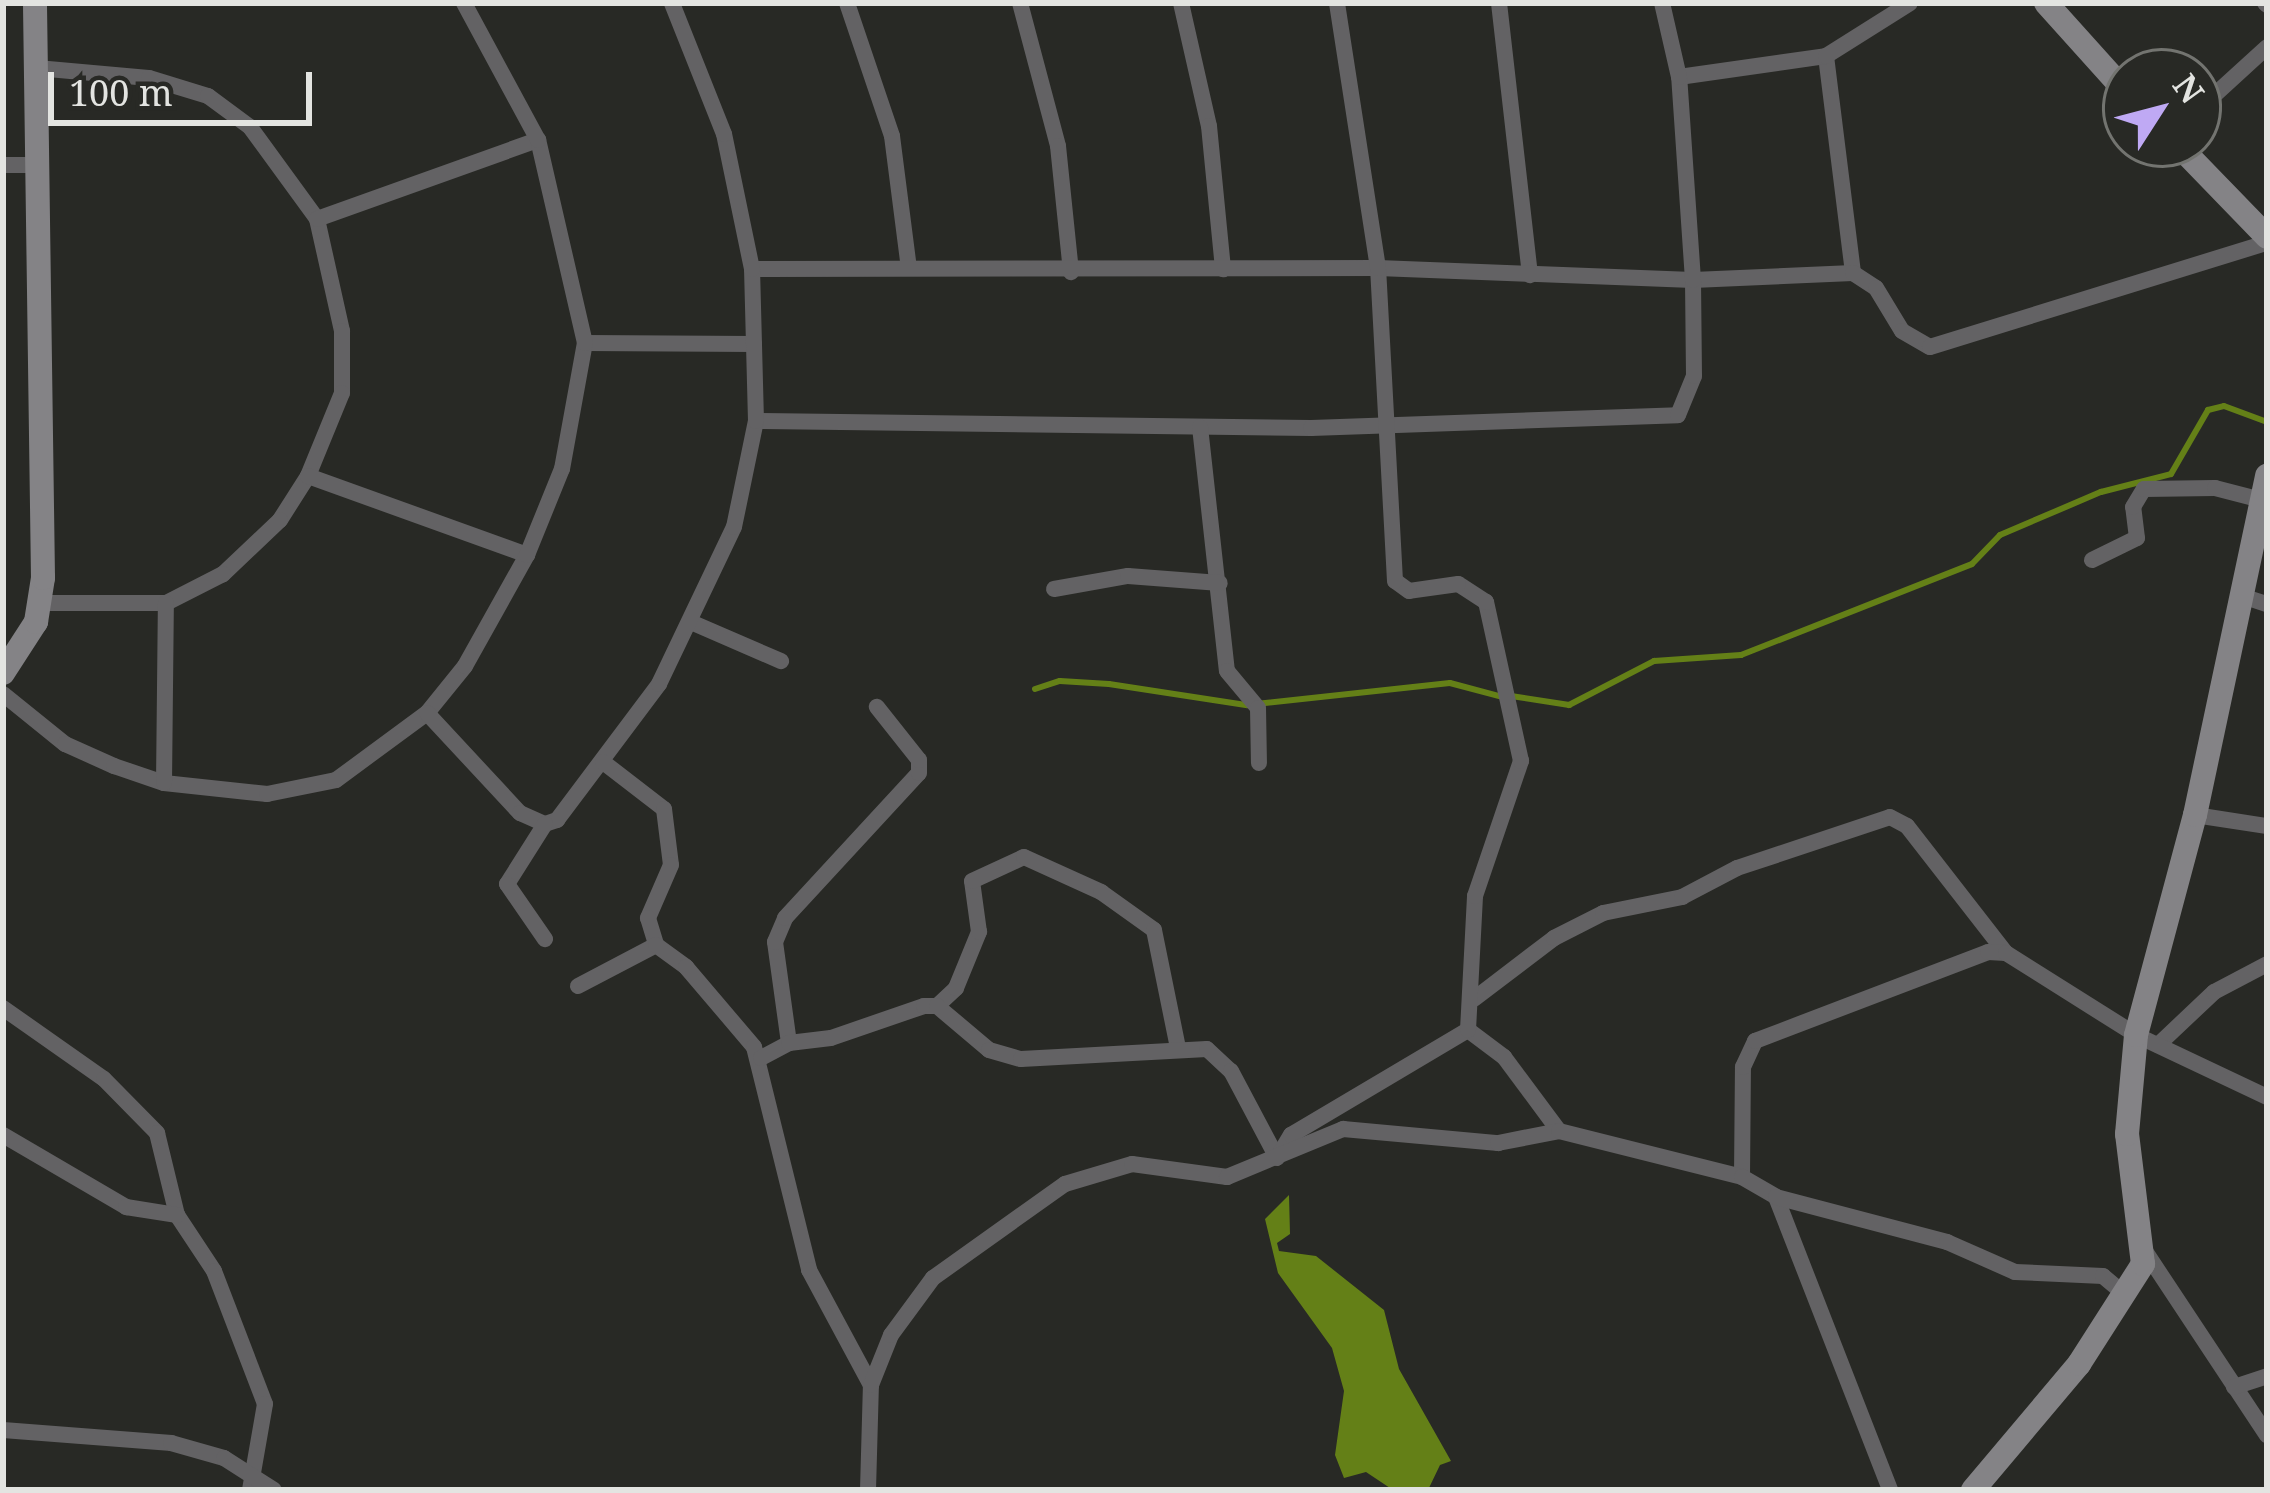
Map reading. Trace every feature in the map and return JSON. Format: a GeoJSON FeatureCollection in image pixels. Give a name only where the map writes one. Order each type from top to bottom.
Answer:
{"type":"FeatureCollection","features":[{"type":"Feature","properties":{"kind":"street"},"geometry":{"type":"LineString","coordinates":[[3,673],[30,636],[41,603],[35,3]]}},
{"type":"Feature","properties":{"kind":"street"},"geometry":{"type":"LineString","coordinates":[[3,694],[65,744],[164,783],[248,794],[321,787],[428,712],[465,666],[527,555],[562,470],[585,343],[538,140],[464,3]]}},
{"type":"Feature","properties":{"kind":"street"},"geometry":{"type":"LineString","coordinates":[[545,939],[507,884],[545,824],[567,811],[603,762],[694,623],[734,527],[756,421],[752,269],[724,134],[672,3]]}},
{"type":"Feature","properties":{"kind":"street"},"geometry":{"type":"LineString","coordinates":[[847,3],[892,136],[910,268]]}},
{"type":"Feature","properties":{"kind":"street"},"geometry":{"type":"LineString","coordinates":[[1019,3],[1058,146],[1071,272]]}},
{"type":"Feature","properties":{"kind":"street"},"geometry":{"type":"LineString","coordinates":[[1181,3],[1209,126],[1223,269]]}},
{"type":"Feature","properties":{"kind":"street"},"geometry":{"type":"LineString","coordinates":[[1277,1158],[1291,1135],[1468,1030],[1474,1000],[1468,931],[1520,776],[1519,745],[1486,602],[1458,584],[1409,590],[1395,581],[1378,268],[1337,3]]}},
{"type":"Feature","properties":{"kind":"street"},"geometry":{"type":"LineString","coordinates":[[1498,3],[1530,275]]}},
{"type":"Feature","properties":{"kind":"street"},"geometry":{"type":"LineString","coordinates":[[756,421],[1200,427],[1678,415],[1694,376],[1693,280],[1679,77],[1662,3]]}},
{"type":"Feature","properties":{"kind":"street"},"geometry":{"type":"LineString","coordinates":[[1679,77],[1826,56],[1910,3]]}},
{"type":"Feature","properties":{"kind":"street"},"geometry":{"type":"LineString","coordinates":[[2046,3],[2102,65]]}},
{"type":"Feature","properties":{"kind":"street"},"geometry":{"type":"LineString","coordinates":[[2222,88],[2267,47]]}},
{"type":"Feature","properties":{"kind":"street"},"geometry":{"type":"LineString","coordinates":[[1826,56],[1853,273]]}},
{"type":"Feature","properties":{"kind":"street"},"geometry":{"type":"LineString","coordinates":[[37,68],[149,78],[208,96],[250,127],[317,219],[342,331],[342,393],[308,476],[280,520],[223,574],[166,603],[41,603]]}},
{"type":"Feature","properties":{"kind":"street"},"geometry":{"type":"LineString","coordinates":[[317,219],[538,140]]}},
{"type":"Feature","properties":{"kind":"street"},"geometry":{"type":"LineString","coordinates":[[3,165],[39,165]]}},
{"type":"Feature","properties":{"kind":"street"},"geometry":{"type":"LineString","coordinates":[[752,269],[1378,268],[1693,280],[1853,273],[1876,288],[1902,331],[1930,347],[2267,240],[2200,168]]}},
{"type":"Feature","properties":{"kind":"street"},"geometry":{"type":"LineString","coordinates":[[585,343],[754,344]]}},
{"type":"Feature","properties":{"kind":"street"},"geometry":{"type":"LineString","coordinates":[[1200,427],[1227,671],[1255,704],[1259,763]]}},
{"type":"Feature","properties":{"kind":"street"},"geometry":{"type":"LineString","coordinates":[[308,476],[527,555]]}},
{"type":"Feature","properties":{"kind":"street"},"geometry":{"type":"LineString","coordinates":[[2092,560],[2137,538],[2133,508],[2144,489],[2264,488],[2255,600],[2195,815],[2127,1133],[2145,1251],[2267,1435]]}},
{"type":"Feature","properties":{"kind":"street"},"geometry":{"type":"LineString","coordinates":[[1054,589],[1128,576],[1220,583]]}},
{"type":"Feature","properties":{"kind":"street"},"geometry":{"type":"LineString","coordinates":[[164,783],[166,603]]}},
{"type":"Feature","properties":{"kind":"street"},"geometry":{"type":"LineString","coordinates":[[694,623],[781,661]]}},
{"type":"Feature","properties":{"kind":"street"},"geometry":{"type":"LineString","coordinates":[[789,1042],[775,956],[785,918],[920,773],[919,760],[877,707]]}},
{"type":"Feature","properties":{"kind":"street"},"geometry":{"type":"LineString","coordinates":[[428,712],[520,813],[545,824]]}},
{"type":"Feature","properties":{"kind":"street"},"geometry":{"type":"LineString","coordinates":[[603,762],[664,809],[670,866],[648,918],[656,945],[686,967],[761,1058],[808,1270],[871,1385]]}},
{"type":"Feature","properties":{"kind":"street"},"geometry":{"type":"LineString","coordinates":[[2195,815],[2267,826]]}},
{"type":"Feature","properties":{"kind":"street"},"geometry":{"type":"LineString","coordinates":[[1474,1000],[1554,938],[1603,913],[1682,896],[1737,868],[1890,817],[1907,826],[2006,953],[2147,1040],[2267,1097]]}},
{"type":"Feature","properties":{"kind":"street"},"geometry":{"type":"LineString","coordinates":[[761,1058],[789,1042],[831,1038],[937,1006],[956,988],[979,932],[972,881],[1024,857],[1101,892],[1154,931],[1178,1048]]}},
{"type":"Feature","properties":{"kind":"street"},"geometry":{"type":"LineString","coordinates":[[578,986],[656,945]]}},
{"type":"Feature","properties":{"kind":"street"},"geometry":{"type":"LineString","coordinates":[[1742,1178],[1743,1067],[1755,1041],[1971,955],[2006,953]]}},
{"type":"Feature","properties":{"kind":"street"},"geometry":{"type":"LineString","coordinates":[[2147,1040],[2215,992],[2267,964]]}},
{"type":"Feature","properties":{"kind":"street"},"geometry":{"type":"LineString","coordinates":[[937,1006],[989,1050],[1021,1059],[1178,1048],[1220,1057],[1277,1158]]}},
{"type":"Feature","properties":{"kind":"street"},"geometry":{"type":"LineString","coordinates":[[3,1008],[142,1114],[165,1157],[177,1215],[214,1271],[265,1405],[252,1484]]}},
{"type":"Feature","properties":{"kind":"street"},"geometry":{"type":"LineString","coordinates":[[1468,1030],[1504,1057],[1559,1131]]}},
{"type":"Feature","properties":{"kind":"street"},"geometry":{"type":"LineString","coordinates":[[868,1490],[871,1385],[912,1299],[1051,1192],[1114,1166],[1209,1179],[1277,1158],[1343,1129],[1498,1143],[1559,1131],[1742,1178],[1775,1197],[1947,1242],[2015,1272],[2103,1276],[2126,1295]]}},
{"type":"Feature","properties":{"kind":"street"},"geometry":{"type":"LineString","coordinates":[[3,1136],[127,1207],[177,1215]]}},
{"type":"Feature","properties":{"kind":"street"},"geometry":{"type":"LineString","coordinates":[[1775,1197],[1890,1490]]}},
{"type":"Feature","properties":{"kind":"street"},"geometry":{"type":"LineString","coordinates":[[1973,1490],[2126,1295],[2145,1251]]}},
{"type":"Feature","properties":{"kind":"street"},"geometry":{"type":"LineString","coordinates":[[2234,1388],[2267,1376]]}},
{"type":"Feature","properties":{"kind":"street"},"geometry":{"type":"LineString","coordinates":[[3,1430],[171,1443],[224,1458],[252,1484],[274,1490]]}},
{"type":"Feature","properties":{"kind":"shaded area"},"geometry":{"type":"Polygon","coordinates":[[[1289,1195],[1290,1234],[1277,1243],[1279,1251],[1316,1256],[1384,1310],[1399,1369],[1451,1461],[1440,1465],[1428,1490],[1393,1490],[1366,1472],[1344,1478],[1335,1455],[1344,1391],[1332,1348],[1278,1273],[1265,1219],[1289,1195]]]}},
{"type":"Feature","properties":{"kind":"waterway"},"geometry":{"type":"LineString","coordinates":[[1511,696],[1569,705],[1654,661],[1741,655],[1972,564],[2000,535],[2101,492],[2171,474],[2208,410],[2224,406],[2267,422]]}},
{"type":"Feature","properties":{"kind":"waterway"},"geometry":{"type":"LineString","coordinates":[[1035,689],[1060,681],[1109,684],[1247,705],[1450,683],[1499,696]]}}]}
